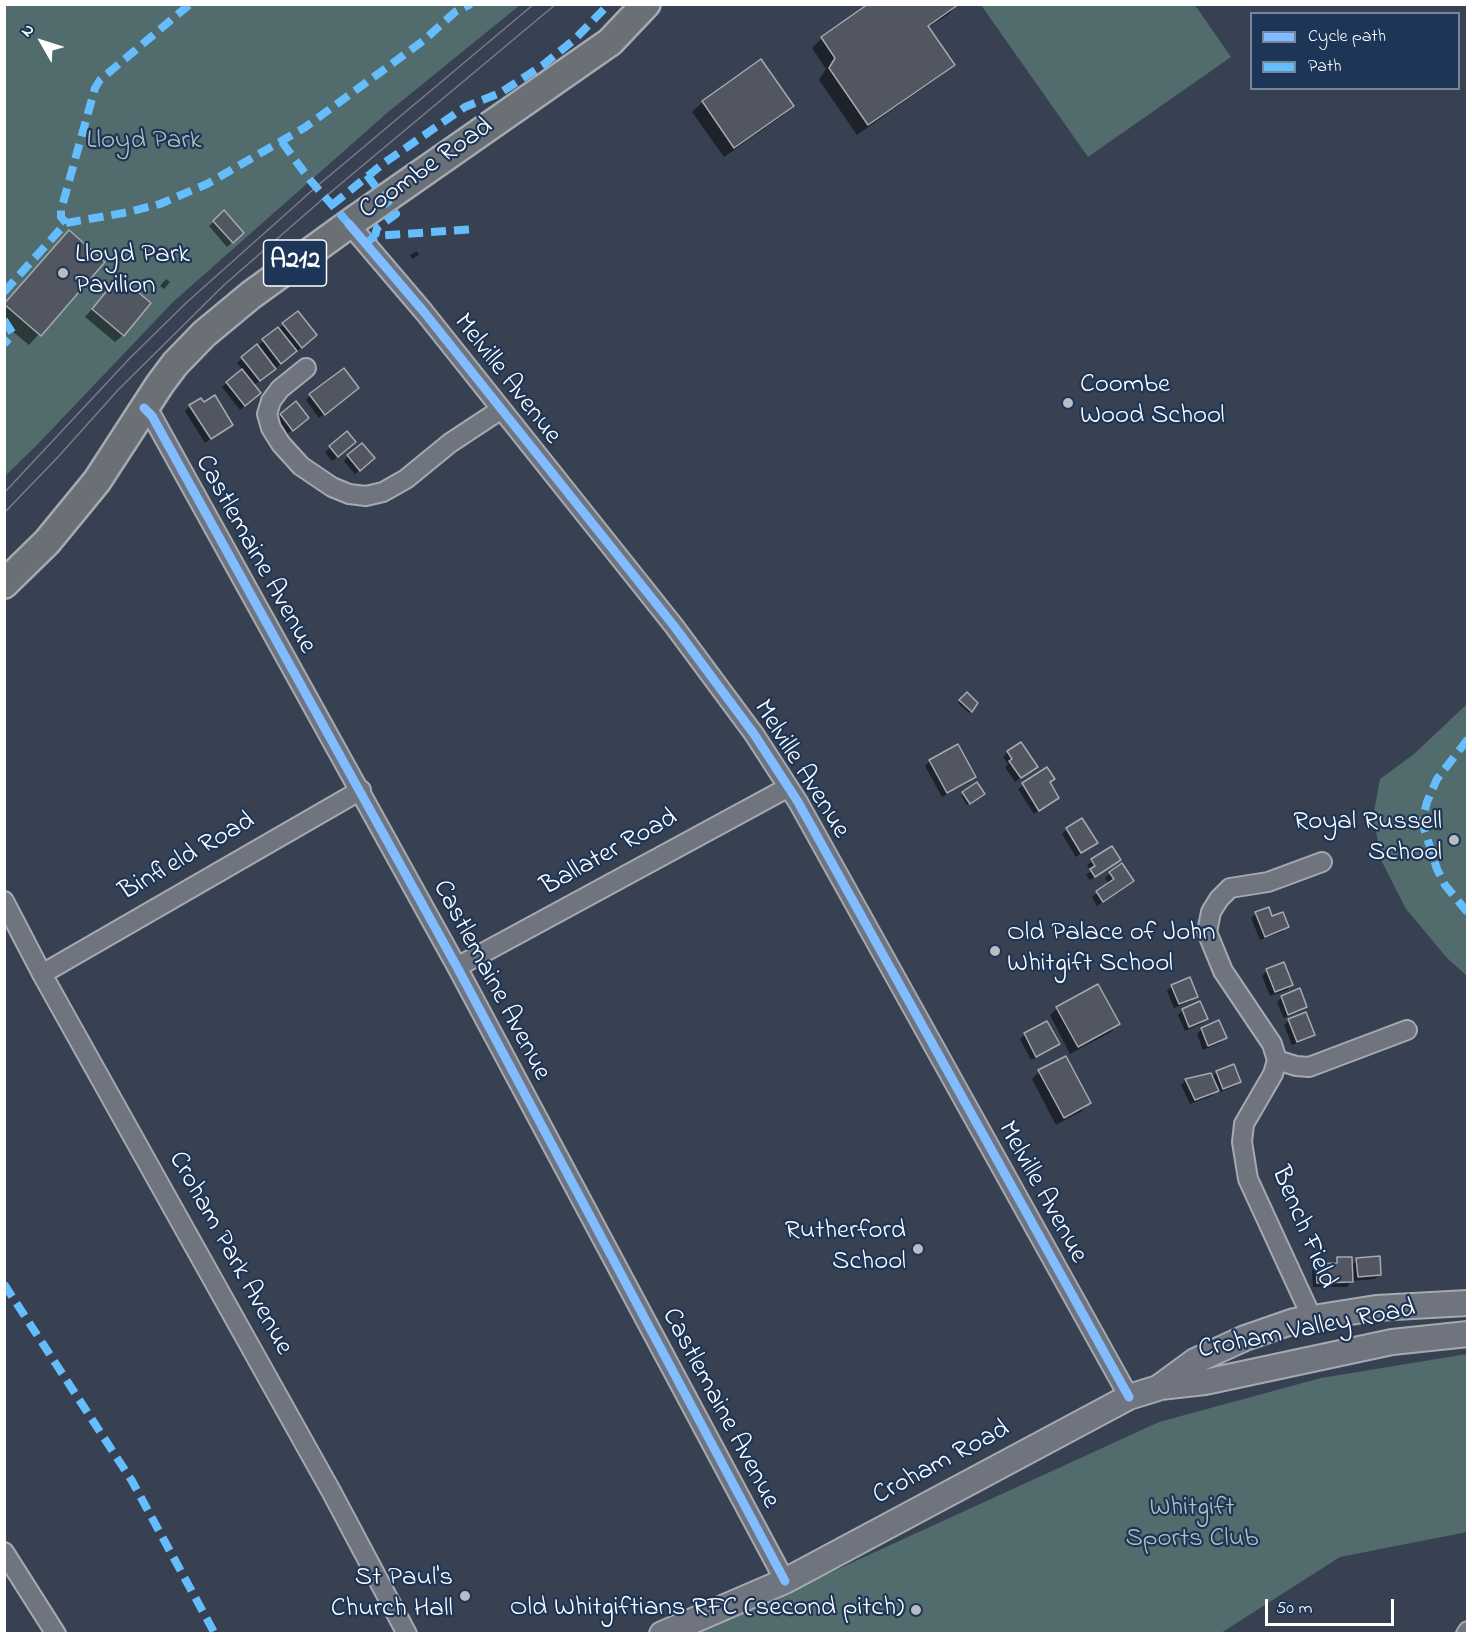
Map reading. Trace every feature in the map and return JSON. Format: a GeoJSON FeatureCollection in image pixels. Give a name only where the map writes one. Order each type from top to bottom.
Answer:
{"type":"FeatureCollection","features":[{"type":"Feature","properties":{"kind":"main road","name":"Coombe Road"},"geometry":{"type":"LineString","coordinates":[[4,584],[47,542],[97,481],[175,364],[204,334],[251,295],[349,224],[610,42],[646,4]]}},
{"type":"Feature","properties":{"kind":"street","name":"Melville Avenue"},"geometry":{"type":"LineString","coordinates":[[349,224],[424,312],[674,626],[754,734],[804,813],[1129,1397]]}},
{"type":"Feature","properties":{"kind":"street"},"geometry":{"type":"LineString","coordinates":[[306,368],[280,389],[271,400],[267,414],[271,428],[296,471],[349,494],[366,496],[383,492],[406,480],[450,443],[500,410]]}},
{"type":"Feature","properties":{"kind":"street","name":"Castlemaine Avenue"},"geometry":{"type":"LineString","coordinates":[[144,408],[152,416],[261,616],[361,790],[458,967],[785,1581]]}},
{"type":"Feature","properties":{"kind":"street","name":"Ballater Road"},"geometry":{"type":"LineString","coordinates":[[458,967],[787,788]]}},
{"type":"Feature","properties":{"kind":"street","name":"Binfield Road"},"geometry":{"type":"LineString","coordinates":[[42,974],[361,790]]}},
{"type":"Feature","properties":{"kind":"street"},"geometry":{"type":"LineString","coordinates":[[1322,862],[1268,882],[1230,888],[1219,898],[1211,912],[1207,932],[1223,971],[1272,1044],[1277,1060],[1296,1066],[1309,1067],[1407,1030]]}},
{"type":"Feature","properties":{"kind":"street","name":"Croham Park Avenue"},"geometry":{"type":"LineString","coordinates":[[4,901],[42,974],[331,1491],[407,1634]]}},
{"type":"Feature","properties":{"kind":"street","name":"Bench Field"},"geometry":{"type":"LineString","coordinates":[[1277,1060],[1273,1074],[1244,1124],[1242,1142],[1248,1179],[1312,1318]]}},
{"type":"Feature","properties":{"kind":"street","name":"Croham Valley Road"},"geometry":{"type":"LineString","coordinates":[[1245,1338],[1294,1321],[1312,1318],[1376,1308],[1467,1303]]}},
{"type":"Feature","properties":{"kind":"street","name":"Croham Valley Road"},"geometry":{"type":"LineString","coordinates":[[1158,1388],[1205,1382],[1392,1342],[1467,1334]]}},
{"type":"Feature","properties":{"kind":"street","name":"Croham Road"},"geometry":{"type":"LineString","coordinates":[[662,1634],[785,1581],[1129,1397],[1158,1388],[1195,1361],[1245,1338]]}},
{"type":"Feature","properties":{"kind":"street"},"geometry":{"type":"LineString","coordinates":[[4,1552],[56,1634]]}},
{"type":"Feature","properties":{"kind":"green space","name":"Lloyd Park"},"geometry":{"type":"Polygon","coordinates":[[[4,5],[520,5],[387,113],[173,302],[5,476],[4,5]]]}},
{"type":"Feature","properties":{"kind":"green space"},"geometry":{"type":"Polygon","coordinates":[[[981,5],[1195,5],[1231,57],[1088,157],[981,5]]]}},
{"type":"Feature","properties":{"kind":"green space"},"geometry":{"type":"Polygon","coordinates":[[[1467,704],[1467,976],[1447,958],[1406,909],[1382,862],[1373,817],[1380,779],[1414,754],[1467,704]]]}},
{"type":"Feature","properties":{"kind":"green space","name":"Whitgift Sports Club"},"geometry":{"type":"Polygon","coordinates":[[[1467,1354],[1467,1532],[1340,1557],[1221,1633],[696,1634],[1159,1422],[1321,1378],[1467,1354]]]}},
{"type":"Feature","properties":{"kind":"building"},"geometry":{"type":"Polygon","coordinates":[[[868,4],[959,4],[928,26],[955,65],[868,125],[829,68],[835,58],[821,37],[868,4]]]}},
{"type":"Feature","properties":{"kind":"building"},"geometry":{"type":"Polygon","coordinates":[[[761,59],[794,106],[734,148],[702,101],[761,59]]]}},
{"type":"Feature","properties":{"kind":"building"},"geometry":{"type":"Polygon","coordinates":[[[224,210],[244,233],[233,243],[213,221],[224,210]]]}},
{"type":"Feature","properties":{"kind":"building","name":"Lloyd Park Pavilion"},"geometry":{"type":"Polygon","coordinates":[[[69,230],[105,262],[41,336],[4,304],[69,230]]]}},
{"type":"Feature","properties":{"kind":"building"},"geometry":{"type":"Polygon","coordinates":[[[119,276],[151,303],[124,336],[92,309],[119,276]]]}},
{"type":"Feature","properties":{"kind":"building"},"geometry":{"type":"Polygon","coordinates":[[[298,311],[317,335],[302,348],[282,323],[298,311]]]}},
{"type":"Feature","properties":{"kind":"building"},"geometry":{"type":"Polygon","coordinates":[[[278,327],[297,351],[281,364],[262,339],[278,327]]]}},
{"type":"Feature","properties":{"kind":"building"},"geometry":{"type":"Polygon","coordinates":[[[257,344],[276,369],[260,381],[241,357],[257,344]]]}},
{"type":"Feature","properties":{"kind":"building"},"geometry":{"type":"Polygon","coordinates":[[[344,368],[359,388],[325,415],[309,394],[344,368]]]}},
{"type":"Feature","properties":{"kind":"building"},"geometry":{"type":"Polygon","coordinates":[[[242,369],[261,393],[245,406],[226,382],[242,369]]]}},
{"type":"Feature","properties":{"kind":"building"},"geometry":{"type":"Polygon","coordinates":[[[215,395],[233,425],[211,439],[189,405],[201,398],[204,402],[215,395]]]}},
{"type":"Feature","properties":{"kind":"building"},"geometry":{"type":"Polygon","coordinates":[[[296,401],[309,418],[293,431],[280,414],[296,401]]]}},
{"type":"Feature","properties":{"kind":"building"},"geometry":{"type":"Polygon","coordinates":[[[347,431],[356,442],[338,457],[329,446],[347,431]]]}},
{"type":"Feature","properties":{"kind":"building"},"geometry":{"type":"Polygon","coordinates":[[[362,443],[375,458],[360,471],[347,455],[362,443]]]}},
{"type":"Feature","properties":{"kind":"building"},"geometry":{"type":"Polygon","coordinates":[[[967,692],[978,703],[972,712],[959,700],[967,692]]]}},
{"type":"Feature","properties":{"kind":"building"},"geometry":{"type":"Polygon","coordinates":[[[1021,742],[1038,767],[1021,778],[1009,761],[1012,759],[1007,751],[1021,742]]]}},
{"type":"Feature","properties":{"kind":"building"},"geometry":{"type":"Polygon","coordinates":[[[958,744],[976,777],[947,793],[929,760],[958,744]]]}},
{"type":"Feature","properties":{"kind":"building"},"geometry":{"type":"Polygon","coordinates":[[[1047,767],[1055,779],[1050,782],[1059,798],[1039,811],[1022,783],[1047,767]]]}},
{"type":"Feature","properties":{"kind":"building"},"geometry":{"type":"Polygon","coordinates":[[[977,782],[985,794],[970,804],[962,792],[977,782]]]}},
{"type":"Feature","properties":{"kind":"building"},"geometry":{"type":"Polygon","coordinates":[[[1082,818],[1098,843],[1081,853],[1066,828],[1082,818]]]}},
{"type":"Feature","properties":{"kind":"building"},"geometry":{"type":"Polygon","coordinates":[[[1112,846],[1121,860],[1095,877],[1090,869],[1095,866],[1091,859],[1112,846]]]}},
{"type":"Feature","properties":{"kind":"building"},"geometry":{"type":"Polygon","coordinates":[[[1122,863],[1134,881],[1103,902],[1096,891],[1114,879],[1109,872],[1122,863]]]}},
{"type":"Feature","properties":{"kind":"building"},"geometry":{"type":"Polygon","coordinates":[[[1269,907],[1272,916],[1283,912],[1289,927],[1265,937],[1255,912],[1269,907]]]}},
{"type":"Feature","properties":{"kind":"building"},"geometry":{"type":"Polygon","coordinates":[[[1284,962],[1293,985],[1275,992],[1266,969],[1284,962]]]}},
{"type":"Feature","properties":{"kind":"building"},"geometry":{"type":"Polygon","coordinates":[[[1190,977],[1198,997],[1179,1004],[1171,985],[1190,977]]]}},
{"type":"Feature","properties":{"kind":"building"},"geometry":{"type":"Polygon","coordinates":[[[1098,984],[1120,1024],[1078,1047],[1056,1007],[1098,984]]]}},
{"type":"Feature","properties":{"kind":"building"},"geometry":{"type":"Polygon","coordinates":[[[1300,988],[1307,1007],[1288,1015],[1281,996],[1300,988]]]}},
{"type":"Feature","properties":{"kind":"building"},"geometry":{"type":"Polygon","coordinates":[[[1200,1001],[1208,1019],[1189,1027],[1182,1009],[1200,1001]]]}},
{"type":"Feature","properties":{"kind":"building"},"geometry":{"type":"Polygon","coordinates":[[[1306,1012],[1315,1035],[1297,1042],[1288,1019],[1306,1012]]]}},
{"type":"Feature","properties":{"kind":"building"},"geometry":{"type":"Polygon","coordinates":[[[1219,1020],[1227,1038],[1208,1046],[1201,1028],[1219,1020]]]}},
{"type":"Feature","properties":{"kind":"building"},"geometry":{"type":"Polygon","coordinates":[[[1047,1021],[1060,1044],[1036,1057],[1024,1033],[1047,1021]]]}},
{"type":"Feature","properties":{"kind":"building"},"geometry":{"type":"Polygon","coordinates":[[[1066,1056],[1091,1103],[1064,1118],[1038,1070],[1066,1056]]]}},
{"type":"Feature","properties":{"kind":"building"},"geometry":{"type":"Polygon","coordinates":[[[1234,1064],[1241,1082],[1223,1089],[1216,1071],[1234,1064]]]}},
{"type":"Feature","properties":{"kind":"building"},"geometry":{"type":"Polygon","coordinates":[[[1211,1073],[1219,1091],[1195,1100],[1185,1079],[1211,1073]]]}},
{"type":"Feature","properties":{"kind":"building"},"geometry":{"type":"Polygon","coordinates":[[[1380,1256],[1381,1275],[1358,1277],[1356,1258],[1380,1256]]]}},
{"type":"Feature","properties":{"kind":"building"},"geometry":{"type":"Polygon","coordinates":[[[1337,1257],[1352,1257],[1353,1282],[1317,1283],[1316,1264],[1337,1263],[1337,1257]]]}},
{"type":"Feature","properties":{"kind":"tram line"},"geometry":{"type":"LineString","coordinates":[[4,493],[130,358],[186,303],[316,187],[534,4]]}},
{"type":"Feature","properties":{"kind":"tram line"},"geometry":{"type":"LineString","coordinates":[[4,513],[118,390],[224,285],[325,197],[556,4]]}},
{"type":"Feature","properties":{"kind":"marked path"},"geometry":{"type":"LineString","coordinates":[[4,292],[66,223],[61,217],[61,210],[95,88],[100,80],[190,4]]}},
{"type":"Feature","properties":{"kind":"marked path"},"geometry":{"type":"LineString","coordinates":[[66,223],[160,204],[207,184],[304,128],[423,41],[455,12],[471,4]]}},
{"type":"Feature","properties":{"kind":"marked path"},"geometry":{"type":"LineString","coordinates":[[332,205],[384,163],[465,107],[500,93],[543,65],[575,39],[609,4]]}},
{"type":"Feature","properties":{"kind":"marked path"},"geometry":{"type":"LineString","coordinates":[[282,142],[310,180],[349,224]]}},
{"type":"Feature","properties":{"kind":"marked path"},"geometry":{"type":"LineString","coordinates":[[367,175],[396,214],[377,228],[375,236]]}},
{"type":"Feature","properties":{"kind":"marked path"},"geometry":{"type":"LineString","coordinates":[[365,244],[375,236],[476,229]]}},
{"type":"Feature","properties":{"kind":"marked path"},"geometry":{"type":"LineString","coordinates":[[4,320],[13,334],[4,344]]}},
{"type":"Feature","properties":{"kind":"marked path"},"geometry":{"type":"LineString","coordinates":[[1468,739],[1437,779],[1427,802],[1422,822],[1437,869],[1445,885],[1468,913]]}},
{"type":"Feature","properties":{"kind":"marked path"},"geometry":{"type":"LineString","coordinates":[[4,1284],[132,1481],[215,1634]]}},
{"type":"Feature","properties":{"kind":"cycle path"},"geometry":{"type":"LineString","coordinates":[[349,224],[424,312],[674,626],[754,734],[798,802],[1129,1397]]}},
{"type":"Feature","properties":{"kind":"cycle path"},"geometry":{"type":"LineString","coordinates":[[144,408],[152,416],[457,967],[785,1581]]}},
{"type":"Feature","properties":{"kind":"place","name":"Lloyd Park Pavilion"},"geometry":{"type":"Point","coordinates":[63,273]}},
{"type":"Feature","properties":{"kind":"place","name":"Coombe Wood School"},"geometry":{"type":"Point","coordinates":[1068,403]}},
{"type":"Feature","properties":{"kind":"place","name":"Royal Russell School"},"geometry":{"type":"Point","coordinates":[1454,840]}},
{"type":"Feature","properties":{"kind":"place","name":"Old Palace of John Whitgift School"},"geometry":{"type":"Point","coordinates":[995,951]}},
{"type":"Feature","properties":{"kind":"place","name":"Rutherford School"},"geometry":{"type":"Point","coordinates":[918,1249]}},
{"type":"Feature","properties":{"kind":"place","name":"St Paul's Church Hall"},"geometry":{"type":"Point","coordinates":[465,1596]}},
{"type":"Feature","properties":{"kind":"place","name":"Old Whitgiftians RFC (second pitch)"},"geometry":{"type":"Point","coordinates":[916,1610]}}]}
